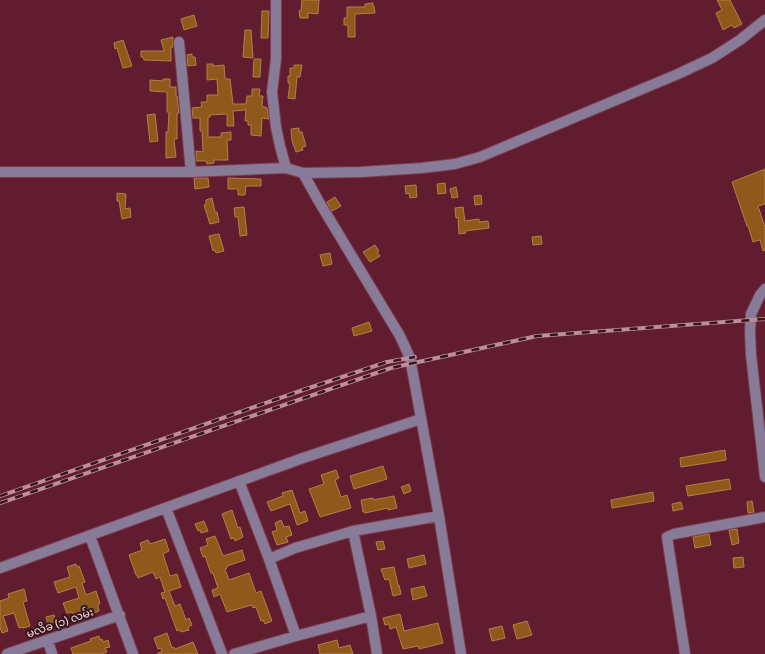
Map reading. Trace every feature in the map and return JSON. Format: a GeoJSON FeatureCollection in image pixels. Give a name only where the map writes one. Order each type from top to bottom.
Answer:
{"type":"FeatureCollection","features":[{"type":"Feature","properties":{"kind":"street"},"geometry":{"type":"LineString","coordinates":[[276,0],[276,59],[272,92],[276,127],[286,168]]}},
{"type":"Feature","properties":{"kind":"street"},"geometry":{"type":"LineString","coordinates":[[0,172],[191,172],[286,168],[303,173],[361,172],[455,164],[480,157],[678,74],[712,58],[740,40],[765,20]]}},
{"type":"Feature","properties":{"kind":"street"},"geometry":{"type":"LineString","coordinates":[[179,42],[191,172]]}},
{"type":"Feature","properties":{"kind":"street"},"geometry":{"type":"LineString","coordinates":[[303,173],[400,336],[410,358],[461,654]]}},
{"type":"Feature","properties":{"kind":"street"},"geometry":{"type":"LineString","coordinates":[[765,289],[760,295],[751,314],[750,331],[751,355],[765,477]]}},
{"type":"Feature","properties":{"kind":"street"},"geometry":{"type":"LineString","coordinates":[[0,568],[239,481],[421,419]]}},
{"type":"Feature","properties":{"kind":"street"},"geometry":{"type":"LineString","coordinates":[[239,481],[269,559],[296,636]]}},
{"type":"Feature","properties":{"kind":"street"},"geometry":{"type":"LineString","coordinates":[[166,508],[222,654]]}},
{"type":"Feature","properties":{"kind":"street"},"geometry":{"type":"LineString","coordinates":[[269,559],[295,548],[353,531],[438,516]]}},
{"type":"Feature","properties":{"kind":"street"},"geometry":{"type":"LineString","coordinates":[[685,654],[667,537],[674,534],[765,517]]}},
{"type":"Feature","properties":{"kind":"street"},"geometry":{"type":"LineString","coordinates":[[353,531],[371,616],[377,654]]}},
{"type":"Feature","properties":{"kind":"street"},"geometry":{"type":"LineString","coordinates":[[90,536],[133,654]]}},
{"type":"Feature","properties":{"kind":"street","name":"မလိခ (၁) လမ်း"},"geometry":{"type":"LineString","coordinates":[[8,654],[120,615]]}},
{"type":"Feature","properties":{"kind":"street"},"geometry":{"type":"LineString","coordinates":[[234,654],[371,616]]}},
{"type":"Feature","properties":{"kind":"street"},"geometry":{"type":"LineString","coordinates":[[48,641],[52,654]]}},
{"type":"Feature","properties":{"kind":"building"},"geometry":{"type":"Polygon","coordinates":[[[302,0],[319,0],[318,14],[308,13],[308,18],[300,18],[299,11],[301,11],[302,0]]]}},
{"type":"Feature","properties":{"kind":"building"},"geometry":{"type":"Polygon","coordinates":[[[717,0],[730,0],[742,24],[734,28],[732,25],[723,30],[716,13],[722,10],[717,0]]]}},
{"type":"Feature","properties":{"kind":"building"},"geometry":{"type":"Polygon","coordinates":[[[373,3],[375,13],[355,14],[355,37],[348,37],[348,25],[344,25],[344,18],[347,18],[347,7],[365,7],[365,4],[373,3]]]}},
{"type":"Feature","properties":{"kind":"building"},"geometry":{"type":"Polygon","coordinates":[[[262,11],[269,11],[268,38],[261,38],[262,11]]]}},
{"type":"Feature","properties":{"kind":"building"},"geometry":{"type":"Polygon","coordinates":[[[194,15],[197,26],[184,30],[181,19],[194,15]]]}},
{"type":"Feature","properties":{"kind":"building"},"geometry":{"type":"Polygon","coordinates":[[[245,30],[251,30],[253,58],[243,57],[245,30]]]}},
{"type":"Feature","properties":{"kind":"building"},"geometry":{"type":"Polygon","coordinates":[[[173,37],[171,61],[144,60],[143,57],[141,57],[141,51],[164,51],[161,40],[173,37]]]}},
{"type":"Feature","properties":{"kind":"building"},"geometry":{"type":"Polygon","coordinates":[[[123,40],[132,66],[123,68],[114,43],[123,40]]]}},
{"type":"Feature","properties":{"kind":"building"},"geometry":{"type":"Polygon","coordinates":[[[192,54],[192,57],[195,57],[196,65],[188,66],[187,55],[192,54]]]}},
{"type":"Feature","properties":{"kind":"building"},"geometry":{"type":"Polygon","coordinates":[[[254,59],[261,59],[260,77],[253,77],[254,59]]]}},
{"type":"Feature","properties":{"kind":"building"},"geometry":{"type":"Polygon","coordinates":[[[207,64],[213,64],[213,66],[224,65],[225,79],[230,79],[233,104],[246,104],[247,96],[252,96],[252,89],[260,89],[259,96],[263,96],[262,106],[267,108],[269,119],[262,118],[261,136],[251,135],[251,125],[248,125],[248,121],[245,121],[246,110],[233,111],[234,126],[227,126],[227,114],[210,115],[210,117],[208,117],[208,137],[221,137],[221,133],[231,132],[231,140],[227,140],[228,160],[214,160],[214,163],[207,164],[206,161],[196,161],[196,151],[203,152],[202,131],[200,131],[200,118],[193,118],[192,108],[202,107],[201,102],[207,102],[207,95],[218,95],[217,79],[207,80],[207,64]]]}},
{"type":"Feature","properties":{"kind":"building"},"geometry":{"type":"Polygon","coordinates":[[[294,65],[302,65],[300,77],[297,77],[295,99],[288,98],[290,83],[288,83],[288,76],[290,76],[290,68],[294,68],[294,65]]]}},
{"type":"Feature","properties":{"kind":"building"},"geometry":{"type":"Polygon","coordinates":[[[163,79],[170,79],[170,87],[176,87],[179,113],[177,113],[177,139],[174,139],[176,157],[166,158],[166,132],[168,132],[169,112],[167,112],[167,92],[150,91],[150,80],[163,81],[163,79]]]}},
{"type":"Feature","properties":{"kind":"building"},"geometry":{"type":"Polygon","coordinates":[[[155,114],[158,141],[150,142],[147,115],[155,114]]]}},
{"type":"Feature","properties":{"kind":"building"},"geometry":{"type":"Polygon","coordinates":[[[299,128],[299,132],[302,132],[306,146],[302,147],[303,150],[296,152],[292,141],[291,129],[299,128]]]}},
{"type":"Feature","properties":{"kind":"building"},"geometry":{"type":"Polygon","coordinates":[[[765,169],[765,204],[758,206],[765,227],[765,250],[763,251],[760,240],[753,242],[732,182],[765,169]]]}},
{"type":"Feature","properties":{"kind":"building"},"geometry":{"type":"Polygon","coordinates":[[[194,178],[208,178],[209,187],[195,189],[194,178]]]}},
{"type":"Feature","properties":{"kind":"building"},"geometry":{"type":"Polygon","coordinates":[[[228,178],[261,179],[261,186],[246,186],[245,195],[238,195],[238,189],[228,189],[228,178]]]}},
{"type":"Feature","properties":{"kind":"building"},"geometry":{"type":"Polygon","coordinates":[[[445,183],[446,193],[438,194],[437,184],[445,183]]]}},
{"type":"Feature","properties":{"kind":"building"},"geometry":{"type":"Polygon","coordinates":[[[416,185],[417,197],[410,198],[409,193],[406,194],[405,186],[416,185]]]}},
{"type":"Feature","properties":{"kind":"building"},"geometry":{"type":"Polygon","coordinates":[[[456,187],[458,197],[452,198],[450,189],[456,187]]]}},
{"type":"Feature","properties":{"kind":"building"},"geometry":{"type":"Polygon","coordinates":[[[117,193],[126,194],[125,209],[130,208],[131,217],[122,219],[119,201],[117,201],[117,193]]]}},
{"type":"Feature","properties":{"kind":"building"},"geometry":{"type":"Polygon","coordinates":[[[481,195],[482,204],[475,205],[474,196],[481,195]]]}},
{"type":"Feature","properties":{"kind":"building"},"geometry":{"type":"Polygon","coordinates":[[[335,197],[341,206],[332,211],[327,202],[335,197]]]}},
{"type":"Feature","properties":{"kind":"building"},"geometry":{"type":"Polygon","coordinates":[[[212,198],[219,222],[210,224],[204,205],[206,205],[206,200],[212,198]]]}},
{"type":"Feature","properties":{"kind":"building"},"geometry":{"type":"Polygon","coordinates":[[[244,207],[247,235],[240,236],[238,217],[235,217],[234,208],[244,207]]]}},
{"type":"Feature","properties":{"kind":"building"},"geometry":{"type":"Polygon","coordinates":[[[463,207],[465,221],[479,219],[479,222],[488,221],[489,228],[465,231],[466,233],[459,234],[458,217],[456,218],[455,208],[463,207]]]}},
{"type":"Feature","properties":{"kind":"building"},"geometry":{"type":"Polygon","coordinates":[[[219,234],[224,251],[216,253],[215,250],[213,251],[209,236],[219,234]]]}},
{"type":"Feature","properties":{"kind":"building"},"geometry":{"type":"Polygon","coordinates":[[[541,236],[542,244],[533,245],[532,237],[541,236]]]}},
{"type":"Feature","properties":{"kind":"building"},"geometry":{"type":"Polygon","coordinates":[[[375,245],[380,256],[370,262],[363,252],[375,245]]]}},
{"type":"Feature","properties":{"kind":"building"},"geometry":{"type":"Polygon","coordinates":[[[330,253],[332,264],[323,266],[320,255],[330,253]]]}},
{"type":"Feature","properties":{"kind":"building"},"geometry":{"type":"Polygon","coordinates":[[[369,322],[372,331],[354,336],[352,328],[369,322]]]}},
{"type":"Feature","properties":{"kind":"building"},"geometry":{"type":"Polygon","coordinates":[[[725,450],[726,460],[681,467],[680,458],[725,450]]]}},
{"type":"Feature","properties":{"kind":"building"},"geometry":{"type":"Polygon","coordinates":[[[383,466],[387,479],[354,489],[350,476],[383,466]]]}},
{"type":"Feature","properties":{"kind":"building"},"geometry":{"type":"Polygon","coordinates":[[[336,470],[339,478],[335,480],[341,497],[347,495],[351,508],[320,517],[309,489],[324,484],[321,475],[336,470]]]}},
{"type":"Feature","properties":{"kind":"building"},"geometry":{"type":"Polygon","coordinates":[[[729,479],[731,489],[688,496],[686,486],[729,479]]]}},
{"type":"Feature","properties":{"kind":"building"},"geometry":{"type":"Polygon","coordinates":[[[409,484],[411,491],[404,494],[401,487],[409,484]]]}},
{"type":"Feature","properties":{"kind":"building"},"geometry":{"type":"Polygon","coordinates":[[[292,490],[300,513],[305,511],[308,521],[297,525],[290,504],[271,511],[267,502],[283,496],[282,493],[292,490]]]}},
{"type":"Feature","properties":{"kind":"building"},"geometry":{"type":"Polygon","coordinates":[[[653,492],[654,501],[612,508],[611,500],[653,492]]]}},
{"type":"Feature","properties":{"kind":"building"},"geometry":{"type":"Polygon","coordinates":[[[394,496],[397,508],[388,510],[388,508],[365,513],[363,512],[361,500],[373,498],[373,500],[394,496]]]}},
{"type":"Feature","properties":{"kind":"building"},"geometry":{"type":"Polygon","coordinates":[[[752,501],[754,512],[748,513],[747,502],[752,501]]]}},
{"type":"Feature","properties":{"kind":"building"},"geometry":{"type":"Polygon","coordinates":[[[681,502],[683,509],[673,511],[672,504],[681,502]]]}},
{"type":"Feature","properties":{"kind":"building"},"geometry":{"type":"Polygon","coordinates":[[[232,510],[238,528],[240,527],[243,537],[235,541],[234,538],[231,539],[222,514],[232,510]]]}},
{"type":"Feature","properties":{"kind":"building"},"geometry":{"type":"Polygon","coordinates":[[[281,520],[284,527],[289,526],[292,535],[286,537],[288,542],[277,545],[272,532],[277,530],[275,523],[281,520]]]}},
{"type":"Feature","properties":{"kind":"building"},"geometry":{"type":"Polygon","coordinates":[[[204,521],[208,531],[201,533],[200,530],[198,531],[195,524],[204,521]]]}},
{"type":"Feature","properties":{"kind":"building"},"geometry":{"type":"Polygon","coordinates":[[[737,529],[739,543],[732,545],[729,530],[737,529]]]}},
{"type":"Feature","properties":{"kind":"building"},"geometry":{"type":"Polygon","coordinates":[[[709,534],[711,545],[695,548],[693,537],[709,534]]]}},
{"type":"Feature","properties":{"kind":"building"},"geometry":{"type":"Polygon","coordinates":[[[215,536],[223,556],[242,550],[245,560],[227,566],[225,569],[229,580],[249,573],[256,593],[261,591],[272,621],[265,624],[263,620],[261,621],[256,607],[253,608],[252,605],[227,612],[220,594],[214,597],[212,590],[218,588],[213,573],[211,573],[205,556],[203,557],[200,548],[208,545],[206,539],[215,536]]]}},
{"type":"Feature","properties":{"kind":"building"},"geometry":{"type":"Polygon","coordinates":[[[165,539],[169,551],[163,554],[170,576],[177,574],[181,587],[169,591],[175,606],[180,604],[186,620],[189,618],[192,625],[188,627],[189,630],[181,632],[180,630],[177,631],[165,598],[163,599],[161,593],[165,592],[160,577],[156,579],[153,572],[138,578],[129,555],[142,550],[140,543],[148,540],[150,544],[165,539]]]}},
{"type":"Feature","properties":{"kind":"building"},"geometry":{"type":"Polygon","coordinates":[[[383,541],[385,549],[378,550],[376,542],[383,541]]]}},
{"type":"Feature","properties":{"kind":"building"},"geometry":{"type":"Polygon","coordinates":[[[424,555],[426,564],[409,568],[407,559],[424,555]]]}},
{"type":"Feature","properties":{"kind":"building"},"geometry":{"type":"Polygon","coordinates":[[[743,557],[744,567],[734,568],[733,558],[743,557]]]}},
{"type":"Feature","properties":{"kind":"building"},"geometry":{"type":"Polygon","coordinates":[[[76,564],[77,567],[79,566],[85,582],[82,583],[86,595],[96,591],[100,603],[98,606],[99,611],[90,615],[88,611],[73,616],[72,612],[67,613],[63,603],[79,598],[76,587],[58,593],[54,582],[70,577],[67,567],[76,564]]]}},
{"type":"Feature","properties":{"kind":"building"},"geometry":{"type":"Polygon","coordinates":[[[394,567],[401,594],[393,596],[389,579],[385,580],[381,569],[394,567]]]}},
{"type":"Feature","properties":{"kind":"building"},"geometry":{"type":"Polygon","coordinates":[[[424,586],[427,596],[413,600],[411,589],[424,586]]]}},
{"type":"Feature","properties":{"kind":"building"},"geometry":{"type":"Polygon","coordinates":[[[24,589],[27,601],[23,602],[30,626],[19,628],[14,613],[3,616],[8,631],[2,633],[0,627],[0,601],[9,598],[8,594],[24,589]]]}},
{"type":"Feature","properties":{"kind":"building"},"geometry":{"type":"Polygon","coordinates":[[[400,614],[404,631],[438,623],[443,643],[419,649],[418,646],[403,649],[396,627],[390,629],[389,624],[385,625],[383,618],[400,614]]]}},
{"type":"Feature","properties":{"kind":"building"},"geometry":{"type":"Polygon","coordinates":[[[54,615],[56,621],[48,624],[46,617],[54,615]]]}},
{"type":"Feature","properties":{"kind":"building"},"geometry":{"type":"Polygon","coordinates":[[[527,621],[532,635],[517,639],[513,625],[527,621]]]}},
{"type":"Feature","properties":{"kind":"building"},"geometry":{"type":"Polygon","coordinates":[[[502,626],[505,638],[492,641],[489,629],[502,626]]]}},
{"type":"Feature","properties":{"kind":"building"},"geometry":{"type":"Polygon","coordinates":[[[167,633],[172,648],[174,647],[175,649],[193,642],[198,654],[157,654],[162,651],[161,648],[158,649],[154,638],[167,633]]]}},
{"type":"Feature","properties":{"kind":"building"},"geometry":{"type":"Polygon","coordinates":[[[99,636],[100,640],[102,639],[103,642],[108,640],[110,647],[105,648],[107,652],[102,654],[73,654],[71,648],[91,641],[90,639],[99,636]]]}},
{"type":"Feature","properties":{"kind":"building"},"geometry":{"type":"Polygon","coordinates":[[[337,640],[339,648],[350,645],[353,654],[320,654],[318,645],[337,640]]]}},
{"type":"Feature","properties":{"kind":"railway"},"geometry":{"type":"LineString","coordinates":[[0,503],[391,368],[537,336],[765,319]]}},
{"type":"Feature","properties":{"kind":"railway"},"geometry":{"type":"LineString","coordinates":[[0,496],[303,390],[387,362],[415,357]]}}]}
